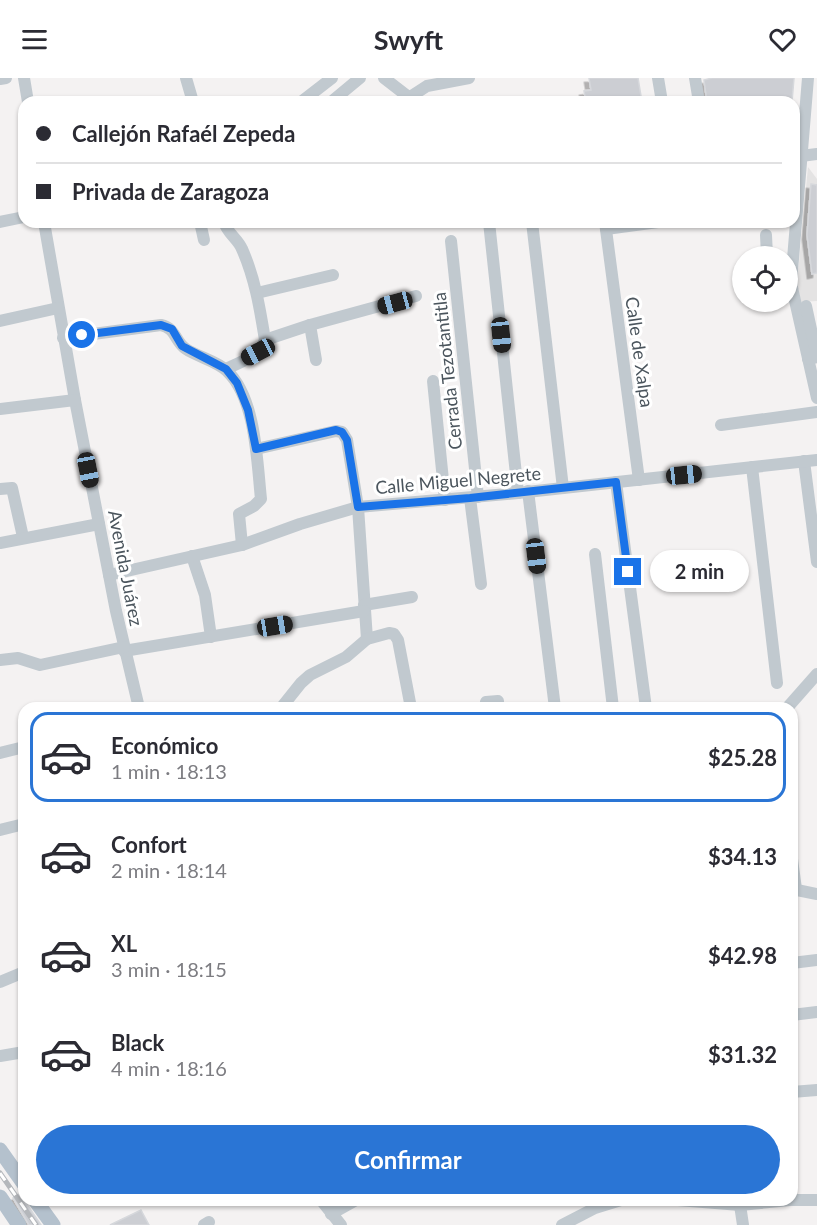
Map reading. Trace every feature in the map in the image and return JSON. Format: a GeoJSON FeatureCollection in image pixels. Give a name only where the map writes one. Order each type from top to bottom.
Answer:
{"type":"FeatureCollection","features":[{"type":"Feature","properties":{"kind":"main road"},"geometry":{"type":"LineString","coordinates":[[0,1150],[18,1176]]}},
{"type":"Feature","properties":{"kind":"main road"},"geometry":{"type":"LineString","coordinates":[[0,1197],[19,1225]]}},
{"type":"Feature","properties":{"kind":"main road"},"geometry":{"type":"LineString","coordinates":[[39,1206],[53,1225]]}},
{"type":"Feature","properties":{"kind":"street"},"geometry":{"type":"LineString","coordinates":[[0,79],[6,78]]}},
{"type":"Feature","properties":{"kind":"street"},"geometry":{"type":"LineString","coordinates":[[24,78],[27,96]]}},
{"type":"Feature","properties":{"kind":"street"},"geometry":{"type":"LineString","coordinates":[[186,78],[191,96]]}},
{"type":"Feature","properties":{"kind":"street"},"geometry":{"type":"LineString","coordinates":[[309,96],[332,78]]}},
{"type":"Feature","properties":{"kind":"street"},"geometry":{"type":"LineString","coordinates":[[384,78],[408,96]]}},
{"type":"Feature","properties":{"kind":"street"},"geometry":{"type":"LineString","coordinates":[[414,96],[426,82],[469,78]]}},
{"type":"Feature","properties":{"kind":"street"},"geometry":{"type":"LineString","coordinates":[[658,78],[661,96]]}},
{"type":"Feature","properties":{"kind":"street"},"geometry":{"type":"LineString","coordinates":[[695,78],[698,96]]}},
{"type":"Feature","properties":{"kind":"street"},"geometry":{"type":"LineString","coordinates":[[800,164],[808,78]]}},
{"type":"Feature","properties":{"kind":"street"},"geometry":{"type":"LineString","coordinates":[[338,96],[357,79]]}},
{"type":"Feature","properties":{"kind":"street"},"geometry":{"type":"LineString","coordinates":[[801,156],[817,154]]}},
{"type":"Feature","properties":{"kind":"street"},"geometry":{"type":"LineString","coordinates":[[0,222],[18,218]]}},
{"type":"Feature","properties":{"kind":"street","name":"Avenida Juárez"},"geometry":{"type":"LineString","coordinates":[[45,228],[63,338],[99,524],[124,649],[137,702]]}},
{"type":"Feature","properties":{"kind":"street"},"geometry":{"type":"LineString","coordinates":[[201,228],[204,240]]}},
{"type":"Feature","properties":{"kind":"street"},"geometry":{"type":"LineString","coordinates":[[226,228],[241,246],[257,293],[265,340],[258,352],[226,369]]}},
{"type":"Feature","properties":{"kind":"street"},"geometry":{"type":"LineString","coordinates":[[490,228],[523,492],[554,702]]}},
{"type":"Feature","properties":{"kind":"street"},"geometry":{"type":"LineString","coordinates":[[533,228],[563,488]]}},
{"type":"Feature","properties":{"kind":"street","name":"Calle de Xalpa"},"geometry":{"type":"LineString","coordinates":[[605,228],[639,480]]}},
{"type":"Feature","properties":{"kind":"street"},"geometry":{"type":"LineString","coordinates":[[792,246],[793,228]]}},
{"type":"Feature","properties":{"kind":"street"},"geometry":{"type":"LineString","coordinates":[[766,235],[767,246]]}},
{"type":"Feature","properties":{"kind":"street","name":"Cerrada Tezotantitla"},"geometry":{"type":"LineString","coordinates":[[451,241],[481,584]]}},
{"type":"Feature","properties":{"kind":"street"},"geometry":{"type":"LineString","coordinates":[[257,293],[333,275]]}},
{"type":"Feature","properties":{"kind":"street"},"geometry":{"type":"LineString","coordinates":[[265,340],[310,325],[416,297]]}},
{"type":"Feature","properties":{"kind":"street"},"geometry":{"type":"LineString","coordinates":[[806,306],[817,357],[808,359]]}},
{"type":"Feature","properties":{"kind":"street"},"geometry":{"type":"LineString","coordinates":[[0,321],[58,308]]}},
{"type":"Feature","properties":{"kind":"street"},"geometry":{"type":"LineString","coordinates":[[796,312],[817,398]]}},
{"type":"Feature","properties":{"kind":"street"},"geometry":{"type":"LineString","coordinates":[[310,325],[316,360]]}},
{"type":"Feature","properties":{"kind":"street"},"geometry":{"type":"LineString","coordinates":[[63,338],[168,326],[182,346],[226,369],[237,383],[248,410],[256,449],[261,499],[255,506],[239,514],[242,545]]}},
{"type":"Feature","properties":{"kind":"street"},"geometry":{"type":"LineString","coordinates":[[433,381],[445,500]]}},
{"type":"Feature","properties":{"kind":"street"},"geometry":{"type":"LineString","coordinates":[[0,409],[75,400]]}},
{"type":"Feature","properties":{"kind":"street"},"geometry":{"type":"LineString","coordinates":[[721,425],[817,412]]}},
{"type":"Feature","properties":{"kind":"street"},"geometry":{"type":"LineString","coordinates":[[256,449],[336,430],[342,432],[347,440],[358,507],[367,639]]}},
{"type":"Feature","properties":{"kind":"street"},"geometry":{"type":"LineString","coordinates":[[813,464],[817,562]]}},
{"type":"Feature","properties":{"kind":"street","name":"Calle Miguel Negrete"},"geometry":{"type":"LineString","coordinates":[[109,575],[242,545],[300,524],[358,507],[445,500],[752,467],[813,464]]}},
{"type":"Feature","properties":{"kind":"street"},"geometry":{"type":"LineString","coordinates":[[752,467],[777,683]]}},
{"type":"Feature","properties":{"kind":"street"},"geometry":{"type":"LineString","coordinates":[[616,482],[645,702]]}},
{"type":"Feature","properties":{"kind":"street"},"geometry":{"type":"LineString","coordinates":[[0,489],[12,488],[23,537]]}},
{"type":"Feature","properties":{"kind":"street"},"geometry":{"type":"LineString","coordinates":[[0,543],[99,524]]}},
{"type":"Feature","properties":{"kind":"street"},"geometry":{"type":"LineString","coordinates":[[595,554],[612,702]]}},
{"type":"Feature","properties":{"kind":"street"},"geometry":{"type":"LineString","coordinates":[[192,556],[205,595],[211,637]]}},
{"type":"Feature","properties":{"kind":"street"},"geometry":{"type":"LineString","coordinates":[[0,660],[18,658],[40,665],[124,649],[211,637],[412,597]]}},
{"type":"Feature","properties":{"kind":"street"},"geometry":{"type":"LineString","coordinates":[[286,702],[310,675],[346,657],[367,639],[389,633],[394,634],[398,640],[410,702]]}},
{"type":"Feature","properties":{"kind":"street"},"geometry":{"type":"LineString","coordinates":[[792,702],[817,674]]}},
{"type":"Feature","properties":{"kind":"street"},"geometry":{"type":"LineString","coordinates":[[0,753],[18,748]]}},
{"type":"Feature","properties":{"kind":"street"},"geometry":{"type":"LineString","coordinates":[[0,830],[18,826]]}},
{"type":"Feature","properties":{"kind":"street"},"geometry":{"type":"LineString","coordinates":[[798,890],[817,894]]}},
{"type":"Feature","properties":{"kind":"street"},"geometry":{"type":"LineString","coordinates":[[798,962],[817,960]]}},
{"type":"Feature","properties":{"kind":"street"},"geometry":{"type":"LineString","coordinates":[[0,982],[18,974]]}},
{"type":"Feature","properties":{"kind":"street"},"geometry":{"type":"LineString","coordinates":[[798,1014],[817,1012]]}},
{"type":"Feature","properties":{"kind":"street"},"geometry":{"type":"LineString","coordinates":[[0,1056],[18,1053]]}},
{"type":"Feature","properties":{"kind":"street"},"geometry":{"type":"LineString","coordinates":[[798,1092],[817,1090]]}},
{"type":"Feature","properties":{"kind":"street"},"geometry":{"type":"LineString","coordinates":[[798,1200],[817,1200]]}},
{"type":"Feature","properties":{"kind":"street"},"geometry":{"type":"LineString","coordinates":[[325,1206],[341,1225]]}},
{"type":"Feature","properties":{"kind":"street"},"geometry":{"type":"LineString","coordinates":[[331,1214],[345,1206]]}},
{"type":"Feature","properties":{"kind":"street"},"geometry":{"type":"LineString","coordinates":[[562,1225],[601,1206]]}},
{"type":"Feature","properties":{"kind":"street"},"geometry":{"type":"LineString","coordinates":[[740,1206],[743,1225]]}},
{"type":"Feature","properties":{"kind":"shaded area"},"geometry":{"type":"Polygon","coordinates":[[[808,167],[817,179],[817,301],[801,302],[798,273],[808,167]]]}},
{"type":"Feature","properties":{"kind":"building"},"geometry":{"type":"Polygon","coordinates":[[[589,78],[638,78],[641,96],[585,96],[584,91],[591,90],[589,78]]]}},
{"type":"Feature","properties":{"kind":"building"},"geometry":{"type":"Polygon","coordinates":[[[712,78],[794,78],[792,96],[706,96],[704,80],[712,78]]]}},
{"type":"Feature","properties":{"kind":"building"},"geometry":{"type":"Polygon","coordinates":[[[811,184],[817,185],[817,273],[812,274],[807,235],[811,184]]]}},
{"type":"Feature","properties":{"kind":"building"},"geometry":{"type":"Polygon","coordinates":[[[18,1195],[18,1206],[28,1206],[41,1225],[29,1225],[13,1198],[18,1195]]]}},
{"type":"Feature","properties":{"kind":"building"},"geometry":{"type":"Polygon","coordinates":[[[141,1210],[149,1225],[110,1225],[141,1210]]]}},
{"type":"Feature","properties":{"kind":"railway"},"geometry":{"type":"LineString","coordinates":[[0,1173],[18,1199]]}},
{"type":"Feature","properties":{"kind":"railway"},"geometry":{"type":"LineString","coordinates":[[23,1206],[36,1225]]}},
{"type":"Feature","properties":{"kind":"route"},"geometry":{"type":"LineString","coordinates":[[82,335],[168,326],[182,346],[226,369],[237,383],[248,410],[256,449],[336,430],[342,432],[347,440],[358,507],[470,498],[616,482],[628,572]]}}]}
